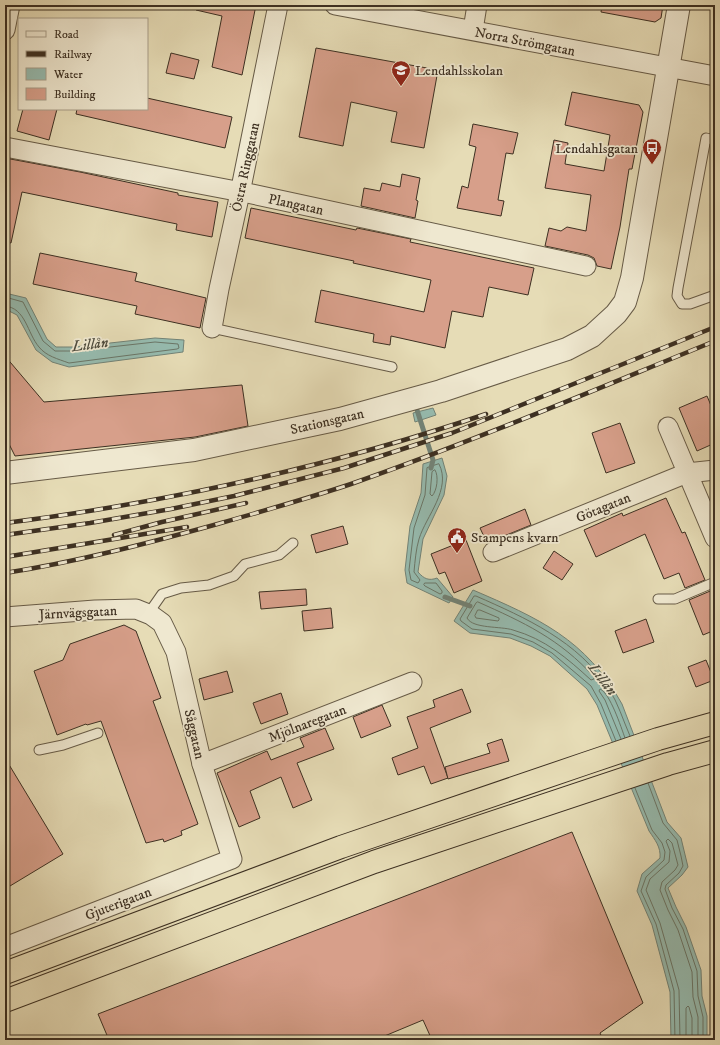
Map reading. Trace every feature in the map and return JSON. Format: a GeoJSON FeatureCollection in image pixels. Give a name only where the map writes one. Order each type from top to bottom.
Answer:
{"type":"FeatureCollection","features":[{"type":"Feature","properties":{"kind":"highway"},"geometry":{"type":"LineString","coordinates":[[5,973],[341,847],[658,739],[715,723]]}},
{"type":"Feature","properties":{"kind":"highway"},"geometry":{"type":"LineString","coordinates":[[5,1001],[374,862],[668,764],[715,751]]}},
{"type":"Feature","properties":{"kind":"street"},"geometry":{"type":"LineString","coordinates":[[5,30],[10,5]]}},
{"type":"Feature","properties":{"kind":"street","name":"Östra Ringgatan"},"geometry":{"type":"LineString","coordinates":[[212,328],[278,5]]}},
{"type":"Feature","properties":{"kind":"street","name":"Norra Strömgatan"},"geometry":{"type":"LineString","coordinates":[[335,5],[715,76]]}},
{"type":"Feature","properties":{"kind":"street"},"geometry":{"type":"LineString","coordinates":[[473,30],[477,5]]}},
{"type":"Feature","properties":{"kind":"street"},"geometry":{"type":"LineString","coordinates":[[669,67],[680,5]]}},
{"type":"Feature","properties":{"kind":"street","name":"Stationsgatan"},"geometry":{"type":"LineString","coordinates":[[5,473],[194,450],[340,419],[434,393],[567,350],[592,336],[616,314],[625,302],[632,278],[669,67]]}},
{"type":"Feature","properties":{"kind":"street","name":"Plangatan"},"geometry":{"type":"LineString","coordinates":[[5,147],[252,194],[586,266]]}},
{"type":"Feature","properties":{"kind":"street"},"geometry":{"type":"LineString","coordinates":[[668,427],[715,538]]}},
{"type":"Feature","properties":{"kind":"street","name":"Götagatan"},"geometry":{"type":"LineString","coordinates":[[493,552],[687,473],[715,470]]}},
{"type":"Feature","properties":{"kind":"street","name":"Järnvägsgatan"},"geometry":{"type":"LineString","coordinates":[[5,617],[94,610],[129,609],[136,609],[149,615]]}},
{"type":"Feature","properties":{"kind":"street","name":"Såggatan"},"geometry":{"type":"LineString","coordinates":[[149,615],[162,623],[176,652],[202,764],[232,859]]}},
{"type":"Feature","properties":{"kind":"street","name":"Mjölnaregatan"},"geometry":{"type":"LineString","coordinates":[[202,764],[412,682]]}},
{"type":"Feature","properties":{"kind":"street","name":"Gjuterigatan"},"geometry":{"type":"LineString","coordinates":[[5,947],[232,859]]}},
{"type":"Feature","properties":{"kind":"lane"},"geometry":{"type":"LineString","coordinates":[[715,140],[706,138],[678,288],[678,296],[682,304],[690,304],[715,295]]}},
{"type":"Feature","properties":{"kind":"lane"},"geometry":{"type":"LineString","coordinates":[[212,328],[392,367]]}},
{"type":"Feature","properties":{"kind":"lane"},"geometry":{"type":"LineString","coordinates":[[149,615],[162,594],[181,588],[208,585],[234,576],[245,564],[279,555],[294,543]]}},
{"type":"Feature","properties":{"kind":"lane"},"geometry":{"type":"LineString","coordinates":[[658,599],[675,599],[715,582]]}},
{"type":"Feature","properties":{"kind":"lane"},"geometry":{"type":"LineString","coordinates":[[39,750],[98,733]]}},
{"type":"Feature","properties":{"kind":"water"},"geometry":{"type":"Polygon","coordinates":[[[5,293],[26,298],[47,339],[56,347],[74,347],[155,338],[184,340],[183,352],[69,367],[52,362],[36,350],[17,315],[5,309],[5,293]]]}},
{"type":"Feature","properties":{"kind":"water"},"geometry":{"type":"Polygon","coordinates":[[[433,408],[436,415],[415,422],[413,413],[433,408]]]}},
{"type":"Feature","properties":{"kind":"water"},"geometry":{"type":"Polygon","coordinates":[[[442,458],[447,476],[444,495],[423,539],[418,572],[427,579],[437,578],[453,597],[449,603],[407,583],[405,570],[410,526],[421,493],[423,464],[442,458]]]}},
{"type":"Feature","properties":{"kind":"water"},"geometry":{"type":"Polygon","coordinates":[[[473,590],[519,610],[558,633],[593,663],[608,682],[622,704],[667,822],[681,838],[688,867],[668,888],[686,927],[701,970],[702,996],[707,1016],[707,1040],[671,1040],[670,992],[652,925],[637,891],[642,874],[660,858],[660,850],[649,831],[597,705],[587,689],[550,656],[531,646],[510,638],[470,633],[454,621],[473,590]]]}},
{"type":"Feature","properties":{"kind":"building"},"geometry":{"type":"Polygon","coordinates":[[[196,5],[256,5],[242,75],[212,67],[222,16],[196,10],[196,5]]]}},
{"type":"Feature","properties":{"kind":"building"},"geometry":{"type":"Polygon","coordinates":[[[602,5],[663,5],[661,18],[655,22],[601,12],[602,5]]]}},
{"type":"Feature","properties":{"kind":"building"},"geometry":{"type":"Polygon","coordinates":[[[316,48],[438,70],[424,148],[391,142],[397,112],[351,102],[343,146],[299,137],[316,48]]]}},
{"type":"Feature","properties":{"kind":"building"},"geometry":{"type":"Polygon","coordinates":[[[171,53],[199,60],[194,79],[166,73],[171,53]]]}},
{"type":"Feature","properties":{"kind":"building"},"geometry":{"type":"Polygon","coordinates":[[[572,92],[639,105],[643,112],[632,169],[629,169],[620,227],[611,269],[597,266],[594,258],[588,255],[545,246],[549,228],[561,231],[567,227],[586,231],[591,195],[545,188],[554,140],[568,143],[565,164],[604,171],[610,135],[565,125],[572,92]]]}},
{"type":"Feature","properties":{"kind":"building"},"geometry":{"type":"Polygon","coordinates":[[[148,98],[232,117],[225,148],[76,114],[77,110],[148,110],[148,98]]]}},
{"type":"Feature","properties":{"kind":"building"},"geometry":{"type":"Polygon","coordinates":[[[23,110],[57,110],[49,140],[17,131],[23,110]]]}},
{"type":"Feature","properties":{"kind":"building"},"geometry":{"type":"Polygon","coordinates":[[[473,124],[518,133],[513,154],[506,153],[498,200],[504,201],[501,216],[457,208],[462,186],[468,188],[476,147],[469,145],[473,124]]]}},
{"type":"Feature","properties":{"kind":"building"},"geometry":{"type":"Polygon","coordinates":[[[5,158],[80,172],[178,193],[178,195],[218,202],[212,237],[176,230],[177,224],[22,192],[11,243],[5,242],[5,158]]]}},
{"type":"Feature","properties":{"kind":"building"},"geometry":{"type":"Polygon","coordinates":[[[402,174],[420,178],[416,200],[418,201],[415,218],[361,206],[364,188],[380,191],[382,183],[400,187],[402,174]]]}},
{"type":"Feature","properties":{"kind":"building"},"geometry":{"type":"Polygon","coordinates":[[[251,208],[356,230],[357,228],[411,239],[410,242],[534,268],[528,295],[489,287],[483,317],[452,311],[445,348],[391,336],[390,345],[373,342],[374,334],[315,322],[321,290],[424,312],[431,280],[353,263],[354,261],[245,238],[251,208]]]}},
{"type":"Feature","properties":{"kind":"building"},"geometry":{"type":"Polygon","coordinates":[[[40,253],[137,273],[135,281],[206,298],[200,328],[135,314],[137,306],[33,284],[40,253]]]}},
{"type":"Feature","properties":{"kind":"building"},"geometry":{"type":"Polygon","coordinates":[[[5,356],[44,402],[242,385],[248,426],[195,437],[15,456],[9,444],[5,444],[5,356]]]}},
{"type":"Feature","properties":{"kind":"building"},"geometry":{"type":"Polygon","coordinates":[[[707,396],[715,415],[715,443],[697,451],[679,408],[707,396]]]}},
{"type":"Feature","properties":{"kind":"building"},"geometry":{"type":"Polygon","coordinates":[[[620,423],[635,463],[606,473],[592,433],[620,423]]]}},
{"type":"Feature","properties":{"kind":"building"},"geometry":{"type":"Polygon","coordinates":[[[666,498],[682,533],[685,532],[705,580],[685,588],[679,573],[664,579],[645,534],[596,557],[584,530],[622,513],[623,516],[666,498]]]}},
{"type":"Feature","properties":{"kind":"building"},"geometry":{"type":"Polygon","coordinates":[[[525,509],[531,525],[487,543],[480,528],[525,509]]]}},
{"type":"Feature","properties":{"kind":"building"},"geometry":{"type":"Polygon","coordinates":[[[343,526],[348,544],[316,553],[311,535],[343,526]]]}},
{"type":"Feature","properties":{"kind":"building"},"geometry":{"type":"Polygon","coordinates":[[[466,540],[482,581],[454,593],[445,572],[439,574],[431,554],[466,540]]]}},
{"type":"Feature","properties":{"kind":"building"},"geometry":{"type":"Polygon","coordinates":[[[554,551],[573,564],[562,580],[543,568],[554,551]]]}},
{"type":"Feature","properties":{"kind":"building"},"geometry":{"type":"Polygon","coordinates":[[[306,589],[307,605],[261,609],[259,592],[306,589]]]}},
{"type":"Feature","properties":{"kind":"building"},"geometry":{"type":"Polygon","coordinates":[[[715,589],[715,630],[703,635],[689,600],[715,589]]]}},
{"type":"Feature","properties":{"kind":"building"},"geometry":{"type":"Polygon","coordinates":[[[331,608],[333,628],[304,631],[302,611],[331,608]]]}},
{"type":"Feature","properties":{"kind":"building"},"geometry":{"type":"Polygon","coordinates":[[[646,619],[654,642],[623,653],[615,631],[646,619]]]}},
{"type":"Feature","properties":{"kind":"building"},"geometry":{"type":"Polygon","coordinates":[[[124,625],[136,631],[161,698],[153,701],[198,824],[181,831],[182,835],[164,842],[163,839],[146,843],[101,721],[86,724],[57,735],[34,671],[63,660],[70,644],[124,625]]]}},
{"type":"Feature","properties":{"kind":"building"},"geometry":{"type":"Polygon","coordinates":[[[706,660],[714,680],[696,687],[688,667],[706,660]]]}},
{"type":"Feature","properties":{"kind":"building"},"geometry":{"type":"Polygon","coordinates":[[[227,671],[233,692],[204,700],[199,679],[227,671]]]}},
{"type":"Feature","properties":{"kind":"building"},"geometry":{"type":"Polygon","coordinates":[[[462,689],[471,712],[430,728],[448,778],[431,784],[424,766],[398,775],[392,758],[418,748],[407,717],[435,707],[433,700],[462,689]]]}},
{"type":"Feature","properties":{"kind":"building"},"geometry":{"type":"Polygon","coordinates":[[[281,693],[288,714],[261,724],[253,703],[281,693]]]}},
{"type":"Feature","properties":{"kind":"building"},"geometry":{"type":"Polygon","coordinates":[[[382,705],[391,726],[361,738],[353,717],[382,705]]]}},
{"type":"Feature","properties":{"kind":"building"},"geometry":{"type":"Polygon","coordinates":[[[325,728],[334,749],[297,763],[312,800],[293,808],[281,777],[250,791],[260,818],[239,827],[217,773],[267,751],[271,760],[304,747],[300,738],[325,728]]]}},
{"type":"Feature","properties":{"kind":"building"},"geometry":{"type":"Polygon","coordinates":[[[502,739],[509,761],[448,779],[445,767],[490,753],[487,744],[502,739]]]}},
{"type":"Feature","properties":{"kind":"building"},"geometry":{"type":"Polygon","coordinates":[[[5,758],[63,854],[5,889],[5,758]]]}},
{"type":"Feature","properties":{"kind":"building"},"geometry":{"type":"Polygon","coordinates":[[[572,832],[643,1003],[600,1033],[603,1040],[432,1040],[423,1020],[375,1040],[109,1040],[98,1014],[572,832]]]}},
{"type":"Feature","properties":{"kind":"waterway","name":"Lillån"},"geometry":{"type":"LineString","coordinates":[[417,410],[433,460],[431,468]]}},
{"type":"Feature","properties":{"kind":"waterway","name":"Lillån"},"geometry":{"type":"LineString","coordinates":[[445,597],[470,606]]}},
{"type":"Feature","properties":{"kind":"railway"},"geometry":{"type":"LineString","coordinates":[[5,535],[90,523],[171,509],[234,496],[344,468],[452,433],[715,327]]}},
{"type":"Feature","properties":{"kind":"railway"},"geometry":{"type":"LineString","coordinates":[[5,573],[58,564],[136,546],[334,490],[397,468],[488,433],[715,341]]}},
{"type":"Feature","properties":{"kind":"railway"},"geometry":{"type":"LineString","coordinates":[[5,523],[127,505],[235,483],[308,466],[379,447],[486,414]]}},
{"type":"Feature","properties":{"kind":"railway"},"geometry":{"type":"LineString","coordinates":[[114,535],[162,522],[246,503]]}},
{"type":"Feature","properties":{"kind":"railway"},"geometry":{"type":"LineString","coordinates":[[5,557],[187,527]]}},
{"type":"Feature","properties":{"kind":"place","name":"Lendahlsskolan"},"geometry":{"type":"Point","coordinates":[401,87]}},
{"type":"Feature","properties":{"kind":"place","name":"Lendahlsgatan"},"geometry":{"type":"Point","coordinates":[652,165]}},
{"type":"Feature","properties":{"kind":"place","name":"Stampens kvarn"},"geometry":{"type":"Point","coordinates":[457,554]}}]}
